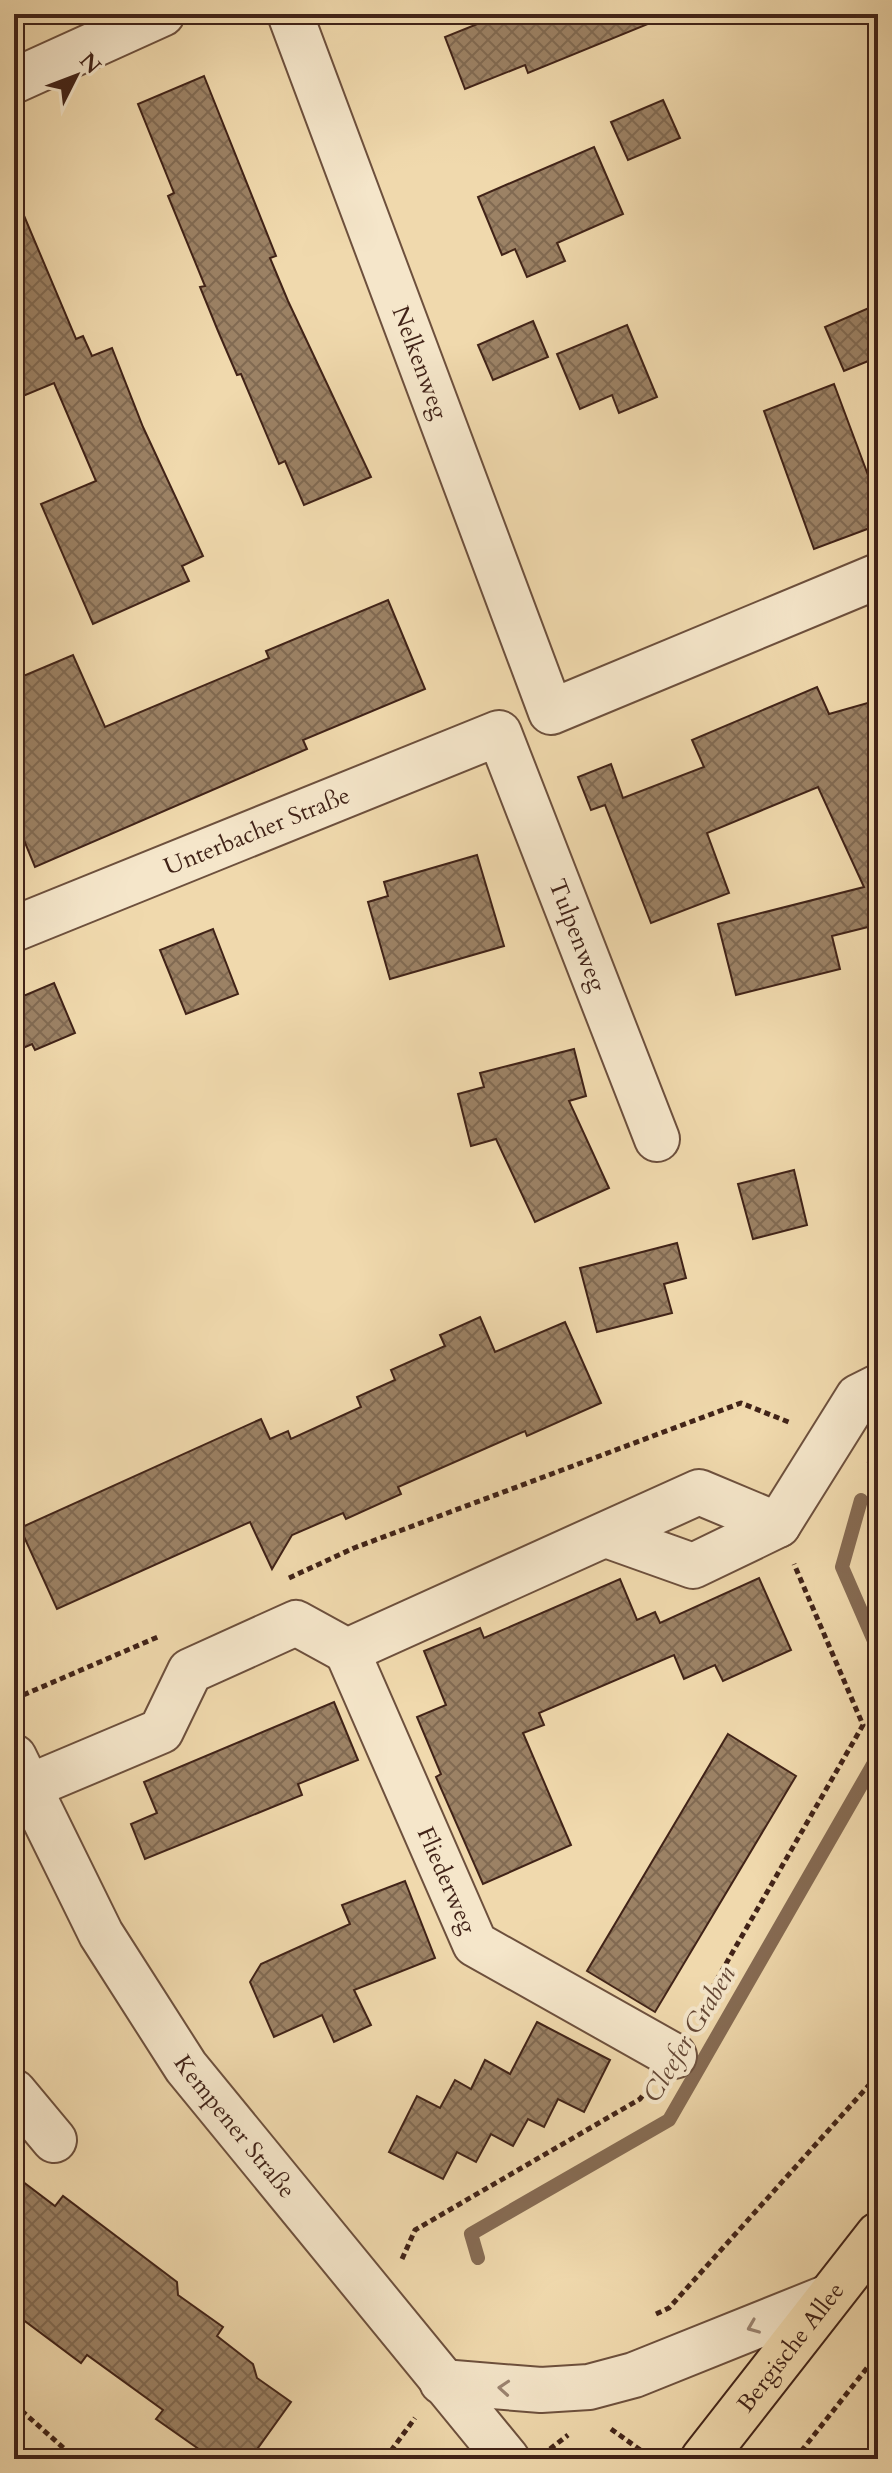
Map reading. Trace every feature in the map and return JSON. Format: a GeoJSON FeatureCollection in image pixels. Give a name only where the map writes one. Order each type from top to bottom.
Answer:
{"type":"FeatureCollection","features":[{"type":"Feature","properties":{"kind":"main road","name":"Bergische Allee"},"geometry":{"type":"LineString","coordinates":[[703,2459],[878,2235]]}},
{"type":"Feature","properties":{"kind":"street"},"geometry":{"type":"LineString","coordinates":[[14,81],[162,14]]}},
{"type":"Feature","properties":{"kind":"street","name":"Nelkenweg"},"geometry":{"type":"LineString","coordinates":[[290,14],[551,712],[878,576]]}},
{"type":"Feature","properties":{"kind":"street","name":"Unterbacher Straße"},"geometry":{"type":"LineString","coordinates":[[14,929],[499,733]]}},
{"type":"Feature","properties":{"kind":"street","name":"Tulpenweg"},"geometry":{"type":"LineString","coordinates":[[499,733],[657,1139]]}},
{"type":"Feature","properties":{"kind":"street"},"geometry":{"type":"LineString","coordinates":[[606,1535],[693,1566],[778,1525],[834,1440],[858,1397],[878,1387]]}},
{"type":"Feature","properties":{"kind":"street"},"geometry":{"type":"LineString","coordinates":[[18,1779],[161,1731],[190,1671],[296,1623],[347,1651],[699,1492],[778,1525]]}},
{"type":"Feature","properties":{"kind":"street","name":"Fliederweg"},"geometry":{"type":"LineString","coordinates":[[347,1651],[475,1944],[674,2056]]}},
{"type":"Feature","properties":{"kind":"street","name":"Kempener Straße"},"geometry":{"type":"LineString","coordinates":[[18,1779],[101,1934],[186,2067],[442,2382],[527,2455]]}},
{"type":"Feature","properties":{"kind":"street"},"geometry":{"type":"LineString","coordinates":[[14,2092],[54,2140]]}},
{"type":"Feature","properties":{"kind":"street"},"geometry":{"type":"LineString","coordinates":[[442,2382],[541,2390],[588,2403],[634,2375],[826,2298]]}},
{"type":"Feature","properties":{"kind":"path"},"geometry":{"type":"LineString","coordinates":[[282,1581],[354,1548],[741,1403],[834,1440],[878,1466]]}},
{"type":"Feature","properties":{"kind":"path"},"geometry":{"type":"LineString","coordinates":[[379,2306],[415,2230],[640,2099],[674,2056],[863,1725],[778,1525]]}},
{"type":"Feature","properties":{"kind":"path"},"geometry":{"type":"LineString","coordinates":[[14,1699],[166,1634]]}},
{"type":"Feature","properties":{"kind":"path"},"geometry":{"type":"LineString","coordinates":[[644,2321],[669,2308],[878,2075]]}},
{"type":"Feature","properties":{"kind":"path"},"geometry":{"type":"LineString","coordinates":[[795,2459],[878,2354]]}},
{"type":"Feature","properties":{"kind":"path"},"geometry":{"type":"LineString","coordinates":[[527,2455],[588,2403],[611,2429],[653,2459]]}},
{"type":"Feature","properties":{"kind":"path"},"geometry":{"type":"LineString","coordinates":[[14,2404],[76,2459]]}},
{"type":"Feature","properties":{"kind":"building"},"geometry":{"type":"Polygon","coordinates":[[[502,14],[670,15],[528,73],[525,65],[465,89],[445,37],[502,14]]]}},
{"type":"Feature","properties":{"kind":"building"},"geometry":{"type":"Polygon","coordinates":[[[204,76],[276,256],[270,258],[371,477],[304,505],[285,461],[279,464],[241,374],[237,375],[218,331],[200,287],[205,286],[168,196],[174,193],[138,104],[204,76]]]}},
{"type":"Feature","properties":{"kind":"building"},"geometry":{"type":"Polygon","coordinates":[[[663,100],[680,138],[628,160],[611,122],[663,100]]]}},
{"type":"Feature","properties":{"kind":"building"},"geometry":{"type":"Polygon","coordinates":[[[594,147],[623,214],[557,243],[565,261],[527,277],[515,249],[502,255],[478,197],[594,147]]]}},
{"type":"Feature","properties":{"kind":"building"},"geometry":{"type":"Polygon","coordinates":[[[14,192],[76,339],[83,336],[92,356],[112,348],[143,427],[203,556],[182,566],[189,581],[93,624],[41,504],[96,481],[54,383],[23,396],[14,376],[14,192]]]}},
{"type":"Feature","properties":{"kind":"building"},"geometry":{"type":"Polygon","coordinates":[[[878,304],[878,357],[844,371],[825,327],[878,304]]]}},
{"type":"Feature","properties":{"kind":"building"},"geometry":{"type":"Polygon","coordinates":[[[533,321],[548,357],[493,380],[478,345],[533,321]]]}},
{"type":"Feature","properties":{"kind":"building"},"geometry":{"type":"Polygon","coordinates":[[[627,325],[657,397],[619,413],[612,395],[580,409],[557,354],[627,325]]]}},
{"type":"Feature","properties":{"kind":"building"},"geometry":{"type":"Polygon","coordinates":[[[834,384],[878,502],[878,525],[814,549],[764,411],[834,384]]]}},
{"type":"Feature","properties":{"kind":"building"},"geometry":{"type":"Polygon","coordinates":[[[388,600],[425,689],[303,740],[307,749],[35,867],[14,816],[14,680],[73,655],[105,727],[269,658],[266,651],[388,600]]]}},
{"type":"Feature","properties":{"kind":"building"},"geometry":{"type":"Polygon","coordinates":[[[817,687],[829,714],[878,700],[878,917],[868,895],[876,925],[832,936],[840,969],[736,995],[718,924],[864,887],[818,787],[707,833],[729,893],[651,923],[605,805],[591,810],[578,777],[611,764],[623,798],[704,767],[692,740],[817,687]]]}},
{"type":"Feature","properties":{"kind":"building"},"geometry":{"type":"Polygon","coordinates":[[[477,855],[504,946],[390,979],[368,902],[388,896],[384,882],[477,855]]]}},
{"type":"Feature","properties":{"kind":"building"},"geometry":{"type":"Polygon","coordinates":[[[213,929],[238,994],[186,1014],[160,950],[213,929]]]}},
{"type":"Feature","properties":{"kind":"building"},"geometry":{"type":"Polygon","coordinates":[[[54,983],[75,1033],[35,1050],[32,1044],[14,1052],[14,1000],[54,983]]]}},
{"type":"Feature","properties":{"kind":"building"},"geometry":{"type":"Polygon","coordinates":[[[574,1049],[586,1096],[569,1101],[609,1188],[535,1222],[496,1139],[471,1146],[458,1094],[484,1087],[480,1073],[574,1049]]]}},
{"type":"Feature","properties":{"kind":"building"},"geometry":{"type":"Polygon","coordinates":[[[794,1170],[807,1225],[753,1239],[738,1184],[794,1170]]]}},
{"type":"Feature","properties":{"kind":"building"},"geometry":{"type":"Polygon","coordinates":[[[677,1243],[686,1278],[664,1284],[672,1313],[597,1332],[580,1268],[677,1243]]]}},
{"type":"Feature","properties":{"kind":"building"},"geometry":{"type":"Polygon","coordinates":[[[480,1317],[495,1352],[565,1322],[601,1403],[527,1436],[525,1431],[398,1487],[401,1494],[346,1519],[343,1513],[292,1535],[272,1569],[250,1522],[57,1609],[20,1528],[261,1419],[270,1439],[288,1431],[291,1439],[361,1407],[357,1397],[395,1380],[391,1370],[445,1346],[440,1335],[480,1317]]]}},
{"type":"Feature","properties":{"kind":"building"},"geometry":{"type":"Polygon","coordinates":[[[759,1578],[791,1650],[723,1681],[715,1665],[684,1679],[674,1655],[539,1713],[544,1725],[523,1733],[571,1845],[483,1884],[436,1777],[441,1774],[417,1717],[446,1705],[424,1651],[480,1628],[484,1638],[620,1579],[637,1620],[655,1612],[660,1623],[759,1578]]]}},
{"type":"Feature","properties":{"kind":"building"},"geometry":{"type":"Polygon","coordinates":[[[334,1702],[358,1760],[298,1784],[302,1795],[145,1859],[131,1824],[157,1813],[144,1782],[334,1702]]]}},
{"type":"Feature","properties":{"kind":"building"},"geometry":{"type":"Polygon","coordinates":[[[728,1734],[796,1776],[655,2012],[587,1971],[728,1734]]]}},
{"type":"Feature","properties":{"kind":"building"},"geometry":{"type":"Polygon","coordinates":[[[405,1881],[435,1958],[354,1990],[371,2025],[334,2042],[322,2015],[274,2037],[250,1982],[261,1964],[350,1924],[342,1905],[405,1881]]]}},
{"type":"Feature","properties":{"kind":"building"},"geometry":{"type":"Polygon","coordinates":[[[537,2022],[610,2060],[584,2112],[558,2099],[544,2127],[528,2119],[513,2146],[491,2134],[476,2162],[457,2152],[443,2179],[389,2152],[417,2096],[440,2108],[455,2080],[471,2089],[485,2060],[510,2074],[537,2022]]]}},
{"type":"Feature","properties":{"kind":"building"},"geometry":{"type":"Polygon","coordinates":[[[14,2175],[55,2206],[63,2196],[177,2282],[178,2295],[223,2327],[217,2336],[253,2364],[257,2378],[291,2402],[250,2459],[213,2459],[156,2419],[163,2410],[87,2355],[81,2363],[14,2313],[14,2175]]]}},
{"type":"Feature","properties":{"kind":"waterway","name":"Cleefer Graben"},"geometry":{"type":"LineString","coordinates":[[861,1500],[842,1567],[878,1650]]}},
{"type":"Feature","properties":{"kind":"waterway","name":"Cleefer Graben"},"geometry":{"type":"LineString","coordinates":[[478,2258],[471,2234],[669,2120],[878,1756]]}}]}
